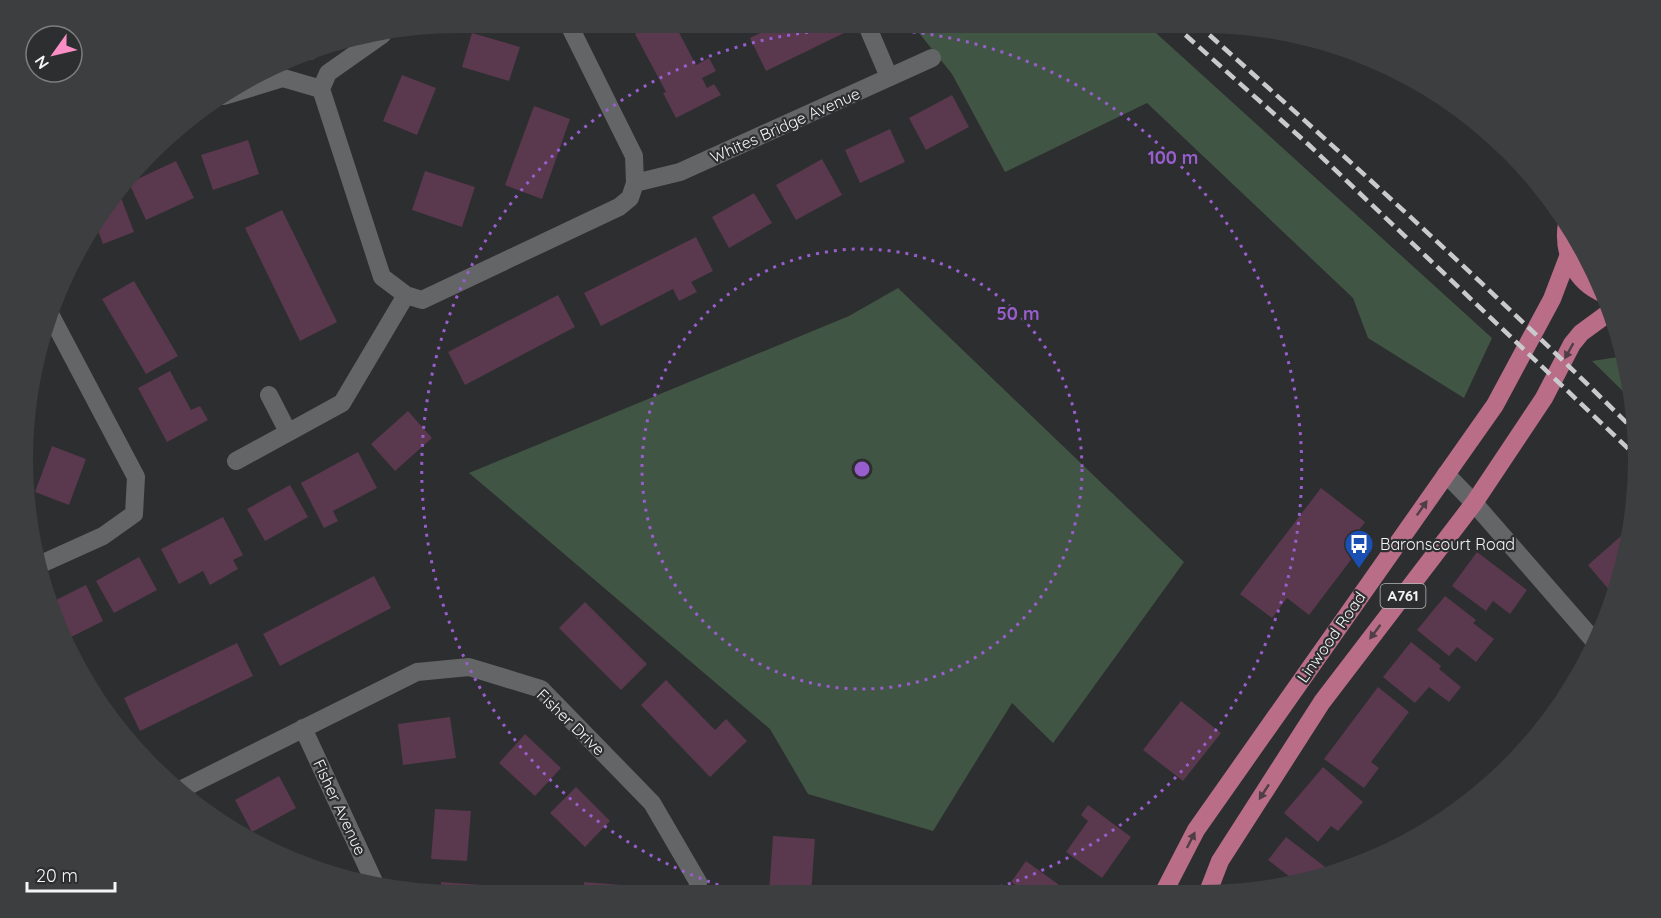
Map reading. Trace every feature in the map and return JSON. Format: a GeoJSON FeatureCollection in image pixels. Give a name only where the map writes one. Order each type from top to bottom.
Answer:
{"type":"FeatureCollection","features":[{"type":"Feature","properties":{"kind":"main road"},"geometry":{"type":"LineString","coordinates":[[1566,238],[1568,257],[1578,276],[1592,289]]}},
{"type":"Feature","properties":{"kind":"main road","name":"Linwood Road"},"geometry":{"type":"LineString","coordinates":[[1168,885],[1196,830],[1495,405],[1552,299],[1568,257]]}},
{"type":"Feature","properties":{"kind":"main road","name":"Linwood Road"},"geometry":{"type":"LineString","coordinates":[[1211,885],[1220,861],[1322,702],[1474,503],[1544,398],[1572,344],[1581,333],[1603,317]]}},
{"type":"Feature","properties":{"kind":"street"},"geometry":{"type":"LineString","coordinates":[[372,42],[328,73],[321,89],[382,277],[406,295],[422,300],[619,207],[630,198],[635,183],[634,156],[573,33]]}},
{"type":"Feature","properties":{"kind":"street"},"geometry":{"type":"LineString","coordinates":[[870,33],[890,77]]}},
{"type":"Feature","properties":{"kind":"street","name":"Whites Bridge Avenue"},"geometry":{"type":"LineString","coordinates":[[635,183],[680,172],[932,58]]}},
{"type":"Feature","properties":{"kind":"street"},"geometry":{"type":"LineString","coordinates":[[249,88],[283,78],[321,89]]}},
{"type":"Feature","properties":{"kind":"street"},"geometry":{"type":"LineString","coordinates":[[236,461],[342,403],[406,295]]}},
{"type":"Feature","properties":{"kind":"street"},"geometry":{"type":"LineString","coordinates":[[46,562],[103,536],[134,514],[136,477],[55,324]]}},
{"type":"Feature","properties":{"kind":"street"},"geometry":{"type":"LineString","coordinates":[[269,395],[288,432]]}},
{"type":"Feature","properties":{"kind":"street"},"geometry":{"type":"LineString","coordinates":[[1446,474],[1590,636]]}},
{"type":"Feature","properties":{"kind":"street","name":"Fisher Drive"},"geometry":{"type":"LineString","coordinates":[[187,786],[417,672],[469,667],[541,689],[652,803],[698,885]]}},
{"type":"Feature","properties":{"kind":"street","name":"Fisher Avenue"},"geometry":{"type":"LineString","coordinates":[[303,728],[371,876]]}},
{"type":"Feature","properties":{"kind":"green space"},"geometry":{"type":"Polygon","coordinates":[[[919,33],[1156,33],[1492,338],[1464,398],[1368,338],[1353,298],[1147,103],[1005,172],[952,74],[919,33]]]}},
{"type":"Feature","properties":{"kind":"green space"},"geometry":{"type":"Polygon","coordinates":[[[898,288],[1184,562],[1053,743],[1012,703],[933,831],[808,794],[770,729],[469,473],[849,316],[898,288]]]}},
{"type":"Feature","properties":{"kind":"green space"},"geometry":{"type":"Polygon","coordinates":[[[1615,357],[1622,390],[1592,361],[1615,357]]]}},
{"type":"Feature","properties":{"kind":"building"},"geometry":{"type":"Polygon","coordinates":[[[472,33],[520,47],[509,81],[462,67],[472,33]]]}},
{"type":"Feature","properties":{"kind":"building"},"geometry":{"type":"Polygon","coordinates":[[[679,33],[696,65],[709,58],[716,71],[702,78],[707,88],[714,84],[721,95],[676,118],[663,93],[666,92],[635,34],[679,33]]]}},
{"type":"Feature","properties":{"kind":"building"},"geometry":{"type":"Polygon","coordinates":[[[760,33],[844,33],[766,71],[750,38],[760,33]]]}},
{"type":"Feature","properties":{"kind":"building"},"geometry":{"type":"Polygon","coordinates":[[[402,75],[436,88],[417,135],[383,121],[402,75]]]}},
{"type":"Feature","properties":{"kind":"building"},"geometry":{"type":"Polygon","coordinates":[[[952,95],[969,127],[926,150],[909,118],[952,95]]]}},
{"type":"Feature","properties":{"kind":"building"},"geometry":{"type":"Polygon","coordinates":[[[534,106],[570,119],[542,199],[505,185],[534,106]]]}},
{"type":"Feature","properties":{"kind":"building"},"geometry":{"type":"Polygon","coordinates":[[[890,129],[905,162],[860,183],[845,150],[890,129]]]}},
{"type":"Feature","properties":{"kind":"building"},"geometry":{"type":"Polygon","coordinates":[[[248,140],[259,174],[213,190],[201,155],[248,140]]]}},
{"type":"Feature","properties":{"kind":"building"},"geometry":{"type":"Polygon","coordinates":[[[822,159],[842,195],[796,220],[776,185],[822,159]]]}},
{"type":"Feature","properties":{"kind":"building"},"geometry":{"type":"Polygon","coordinates":[[[176,161],[194,198],[146,220],[131,188],[139,179],[176,161]]]}},
{"type":"Feature","properties":{"kind":"building"},"geometry":{"type":"Polygon","coordinates":[[[425,171],[475,187],[462,227],[412,210],[425,171]]]}},
{"type":"Feature","properties":{"kind":"building"},"geometry":{"type":"Polygon","coordinates":[[[754,193],[772,223],[729,248],[712,217],[754,193]]]}},
{"type":"Feature","properties":{"kind":"building"},"geometry":{"type":"Polygon","coordinates":[[[122,199],[134,232],[103,244],[99,232],[122,199]]]}},
{"type":"Feature","properties":{"kind":"building"},"geometry":{"type":"Polygon","coordinates":[[[282,210],[337,322],[300,341],[245,228],[282,210]]]}},
{"type":"Feature","properties":{"kind":"building"},"geometry":{"type":"Polygon","coordinates":[[[696,237],[713,271],[691,282],[697,292],[679,301],[673,289],[601,326],[584,293],[696,237]]]}},
{"type":"Feature","properties":{"kind":"building"},"geometry":{"type":"Polygon","coordinates":[[[134,281],[178,356],[146,374],[102,299],[134,281]]]}},
{"type":"Feature","properties":{"kind":"building"},"geometry":{"type":"Polygon","coordinates":[[[558,295],[575,327],[465,385],[448,352],[558,295]]]}},
{"type":"Feature","properties":{"kind":"building"},"geometry":{"type":"Polygon","coordinates":[[[170,371],[191,410],[200,406],[208,420],[167,442],[138,388],[170,371]]]}},
{"type":"Feature","properties":{"kind":"building"},"geometry":{"type":"Polygon","coordinates":[[[408,411],[432,438],[395,471],[371,444],[408,411]]]}},
{"type":"Feature","properties":{"kind":"building"},"geometry":{"type":"Polygon","coordinates":[[[52,446],[86,459],[69,505],[35,492],[52,446]]]}},
{"type":"Feature","properties":{"kind":"building"},"geometry":{"type":"Polygon","coordinates":[[[358,452],[377,488],[333,511],[338,521],[324,528],[301,483],[358,452]]]}},
{"type":"Feature","properties":{"kind":"building"},"geometry":{"type":"Polygon","coordinates":[[[290,485],[308,517],[265,541],[247,509],[290,485]]]}},
{"type":"Feature","properties":{"kind":"building"},"geometry":{"type":"Polygon","coordinates":[[[1321,488],[1365,522],[1357,533],[1366,540],[1309,615],[1287,598],[1272,618],[1240,594],[1321,488]]]}},
{"type":"Feature","properties":{"kind":"building"},"geometry":{"type":"Polygon","coordinates":[[[223,517],[243,555],[233,560],[238,569],[210,585],[203,571],[179,584],[161,549],[223,517]]]}},
{"type":"Feature","properties":{"kind":"building"},"geometry":{"type":"Polygon","coordinates":[[[1621,536],[1607,588],[1588,565],[1621,536]]]}},
{"type":"Feature","properties":{"kind":"building"},"geometry":{"type":"Polygon","coordinates":[[[1477,552],[1527,590],[1510,614],[1493,601],[1486,611],[1452,586],[1477,552]]]}},
{"type":"Feature","properties":{"kind":"building"},"geometry":{"type":"Polygon","coordinates":[[[139,557],[157,590],[114,613],[96,581],[139,557]]]}},
{"type":"Feature","properties":{"kind":"building"},"geometry":{"type":"Polygon","coordinates":[[[374,576],[391,608],[280,666],[263,634],[374,576]]]}},
{"type":"Feature","properties":{"kind":"building"},"geometry":{"type":"Polygon","coordinates":[[[86,585],[103,621],[72,637],[57,599],[86,585]]]}},
{"type":"Feature","properties":{"kind":"building"},"geometry":{"type":"Polygon","coordinates":[[[1445,596],[1476,620],[1473,623],[1494,639],[1476,662],[1457,647],[1449,656],[1417,630],[1445,596]]]}},
{"type":"Feature","properties":{"kind":"building"},"geometry":{"type":"Polygon","coordinates":[[[585,602],[647,664],[621,690],[559,628],[585,602]]]}},
{"type":"Feature","properties":{"kind":"building"},"geometry":{"type":"Polygon","coordinates":[[[1411,642],[1441,666],[1439,669],[1461,687],[1449,702],[1429,687],[1415,703],[1383,677],[1411,642]]]}},
{"type":"Feature","properties":{"kind":"building"},"geometry":{"type":"Polygon","coordinates":[[[237,643],[253,676],[140,731],[124,698],[237,643]]]}},
{"type":"Feature","properties":{"kind":"building"},"geometry":{"type":"Polygon","coordinates":[[[666,680],[715,730],[726,719],[747,741],[710,777],[641,705],[666,680]]]}},
{"type":"Feature","properties":{"kind":"building"},"geometry":{"type":"Polygon","coordinates":[[[1378,687],[1409,712],[1371,762],[1379,768],[1364,788],[1324,759],[1378,687]]]}},
{"type":"Feature","properties":{"kind":"building"},"geometry":{"type":"Polygon","coordinates":[[[1181,701],[1221,733],[1183,781],[1143,750],[1181,701]]]}},
{"type":"Feature","properties":{"kind":"building"},"geometry":{"type":"Polygon","coordinates":[[[450,717],[456,758],[403,765],[398,724],[450,717]]]}},
{"type":"Feature","properties":{"kind":"building"},"geometry":{"type":"Polygon","coordinates":[[[525,734],[561,768],[535,796],[499,763],[525,734]]]}},
{"type":"Feature","properties":{"kind":"building"},"geometry":{"type":"Polygon","coordinates":[[[1323,767],[1363,802],[1338,831],[1331,826],[1318,842],[1284,813],[1323,767]]]}},
{"type":"Feature","properties":{"kind":"building"},"geometry":{"type":"Polygon","coordinates":[[[279,776],[296,808],[253,832],[235,800],[279,776]]]}},
{"type":"Feature","properties":{"kind":"building"},"geometry":{"type":"Polygon","coordinates":[[[576,787],[610,821],[585,847],[550,813],[576,787]]]}},
{"type":"Feature","properties":{"kind":"building"},"geometry":{"type":"Polygon","coordinates":[[[1088,805],[1131,837],[1102,878],[1066,852],[1088,821],[1081,815],[1088,805]]]}},
{"type":"Feature","properties":{"kind":"building"},"geometry":{"type":"Polygon","coordinates":[[[435,809],[471,811],[467,861],[431,859],[435,809]]]}},
{"type":"Feature","properties":{"kind":"building"},"geometry":{"type":"Polygon","coordinates":[[[773,836],[815,839],[812,885],[770,885],[773,836]]]}},
{"type":"Feature","properties":{"kind":"building"},"geometry":{"type":"Polygon","coordinates":[[[1286,837],[1324,866],[1289,876],[1268,860],[1286,837]]]}},
{"type":"Feature","properties":{"kind":"building"},"geometry":{"type":"Polygon","coordinates":[[[1026,861],[1059,885],[1015,885],[1011,882],[1026,861]]]}},
{"type":"Feature","properties":{"kind":"building"},"geometry":{"type":"Polygon","coordinates":[[[441,882],[481,885],[459,885],[441,884],[441,882]]]}},
{"type":"Feature","properties":{"kind":"building"},"geometry":{"type":"Polygon","coordinates":[[[584,882],[622,885],[584,885],[584,882]]]}},
{"type":"Feature","properties":{"kind":"railway"},"geometry":{"type":"LineString","coordinates":[[1183,33],[1309,145],[1628,448]]}},
{"type":"Feature","properties":{"kind":"railway"},"geometry":{"type":"LineString","coordinates":[[1207,33],[1420,225],[1626,422]]}},
{"type":"Feature","properties":{"kind":"place","name":"Baronscourt Road"},"geometry":{"type":"Point","coordinates":[1359,570]}}]}
